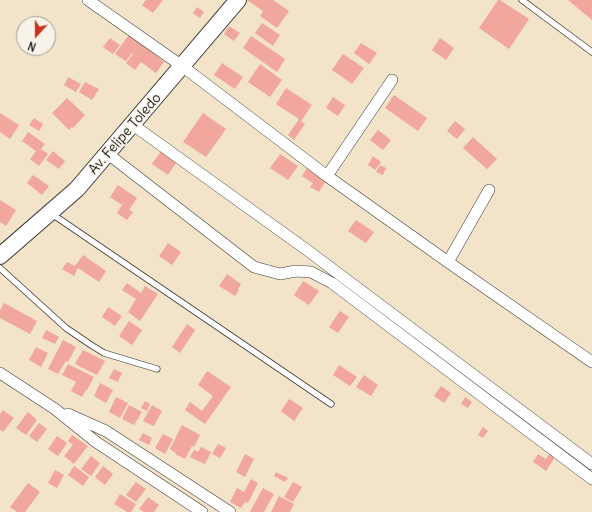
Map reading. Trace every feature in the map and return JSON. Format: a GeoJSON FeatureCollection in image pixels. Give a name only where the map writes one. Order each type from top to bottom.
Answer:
{"type":"FeatureCollection","features":[{"type":"Feature","properties":{"kind":"main road","name":"Av. Felipe Toledo"},"geometry":{"type":"LineString","coordinates":[[0,256],[77,189],[238,0]]}},
{"type":"Feature","properties":{"kind":"street"},"geometry":{"type":"LineString","coordinates":[[88,0],[182,66],[327,176],[592,362]]}},
{"type":"Feature","properties":{"kind":"street"},"geometry":{"type":"LineString","coordinates":[[327,176],[392,80]]}},
{"type":"Feature","properties":{"kind":"street"},"geometry":{"type":"LineString","coordinates":[[133,125],[307,250],[592,464]]}},
{"type":"Feature","properties":{"kind":"street"},"geometry":{"type":"LineString","coordinates":[[108,154],[254,267],[280,274],[296,271],[311,272],[332,283],[592,479]]}},
{"type":"Feature","properties":{"kind":"street"},"geometry":{"type":"LineString","coordinates":[[448,262],[489,190]]}},
{"type":"Feature","properties":{"kind":"street"},"geometry":{"type":"LineString","coordinates":[[0,373],[55,409],[96,442],[202,512]]}},
{"type":"Feature","properties":{"kind":"street"},"geometry":{"type":"LineString","coordinates":[[55,409],[106,431],[230,512]]}},
{"type":"Feature","properties":{"kind":"lane"},"geometry":{"type":"LineString","coordinates":[[522,0],[592,52]]}},
{"type":"Feature","properties":{"kind":"lane"},"geometry":{"type":"LineString","coordinates":[[50,213],[331,404]]}},
{"type":"Feature","properties":{"kind":"lane"},"geometry":{"type":"LineString","coordinates":[[0,268],[66,328],[91,345],[104,353],[157,369]]}},
{"type":"Feature","properties":{"kind":"building"},"geometry":{"type":"Polygon","coordinates":[[[146,0],[163,0],[153,13],[142,5],[146,0]]]}},
{"type":"Feature","properties":{"kind":"building"},"geometry":{"type":"Polygon","coordinates":[[[247,0],[273,0],[289,11],[277,28],[260,16],[263,11],[247,0]]]}},
{"type":"Feature","properties":{"kind":"building"},"geometry":{"type":"Polygon","coordinates":[[[498,0],[529,19],[509,49],[479,28],[498,0]]]}},
{"type":"Feature","properties":{"kind":"building"},"geometry":{"type":"Polygon","coordinates":[[[568,0],[592,0],[592,20],[568,0]]]}},
{"type":"Feature","properties":{"kind":"building"},"geometry":{"type":"Polygon","coordinates":[[[197,7],[204,12],[200,18],[193,13],[197,7]]]}},
{"type":"Feature","properties":{"kind":"building"},"geometry":{"type":"Polygon","coordinates":[[[262,23],[280,35],[273,46],[255,33],[262,23]]]}},
{"type":"Feature","properties":{"kind":"building"},"geometry":{"type":"Polygon","coordinates":[[[229,26],[240,33],[234,41],[224,34],[229,26]]]}},
{"type":"Feature","properties":{"kind":"building"},"geometry":{"type":"Polygon","coordinates":[[[131,32],[157,51],[154,54],[164,62],[156,73],[141,62],[135,70],[126,63],[133,54],[132,53],[126,61],[115,54],[131,32]]]}},
{"type":"Feature","properties":{"kind":"building"},"geometry":{"type":"Polygon","coordinates":[[[251,36],[285,59],[277,72],[243,48],[251,36]]]}},
{"type":"Feature","properties":{"kind":"building"},"geometry":{"type":"Polygon","coordinates":[[[110,38],[120,45],[113,54],[103,47],[110,38]]]}},
{"type":"Feature","properties":{"kind":"building"},"geometry":{"type":"Polygon","coordinates":[[[440,38],[454,48],[446,60],[432,50],[440,38]]]}},
{"type":"Feature","properties":{"kind":"building"},"geometry":{"type":"Polygon","coordinates":[[[361,43],[377,53],[369,64],[354,53],[361,43]]]}},
{"type":"Feature","properties":{"kind":"building"},"geometry":{"type":"Polygon","coordinates":[[[343,54],[364,68],[352,84],[332,70],[343,54]]]}},
{"type":"Feature","properties":{"kind":"building"},"geometry":{"type":"Polygon","coordinates":[[[222,63],[243,77],[235,89],[214,75],[222,63]]]}},
{"type":"Feature","properties":{"kind":"building"},"geometry":{"type":"Polygon","coordinates":[[[260,64],[282,80],[270,97],[248,82],[260,64]]]}},
{"type":"Feature","properties":{"kind":"building"},"geometry":{"type":"Polygon","coordinates":[[[68,77],[81,84],[76,92],[64,85],[68,77]]]}},
{"type":"Feature","properties":{"kind":"building"},"geometry":{"type":"Polygon","coordinates":[[[85,82],[99,89],[92,100],[79,92],[85,82]]]}},
{"type":"Feature","properties":{"kind":"building"},"geometry":{"type":"Polygon","coordinates":[[[286,88],[312,105],[301,121],[305,124],[294,140],[288,135],[299,119],[276,104],[286,88]]]}},
{"type":"Feature","properties":{"kind":"building"},"geometry":{"type":"Polygon","coordinates":[[[394,95],[427,118],[418,131],[385,108],[394,95]]]}},
{"type":"Feature","properties":{"kind":"building"},"geometry":{"type":"Polygon","coordinates":[[[333,97],[345,105],[338,116],[326,108],[333,97]]]}},
{"type":"Feature","properties":{"kind":"building"},"geometry":{"type":"Polygon","coordinates":[[[67,98],[85,115],[73,128],[72,127],[69,130],[52,113],[67,98]]]}},
{"type":"Feature","properties":{"kind":"building"},"geometry":{"type":"Polygon","coordinates":[[[0,113],[19,125],[10,139],[0,132],[0,113]]]}},
{"type":"Feature","properties":{"kind":"building"},"geometry":{"type":"Polygon","coordinates":[[[203,113],[226,129],[206,157],[183,142],[203,113]]]}},
{"type":"Feature","properties":{"kind":"building"},"geometry":{"type":"Polygon","coordinates":[[[34,118],[43,124],[39,131],[29,125],[34,118]]]}},
{"type":"Feature","properties":{"kind":"building"},"geometry":{"type":"Polygon","coordinates":[[[455,121],[465,129],[457,139],[447,131],[455,121]]]}},
{"type":"Feature","properties":{"kind":"building"},"geometry":{"type":"Polygon","coordinates":[[[378,130],[391,140],[383,150],[370,140],[378,130]]]}},
{"type":"Feature","properties":{"kind":"building"},"geometry":{"type":"Polygon","coordinates":[[[28,132],[45,144],[41,149],[48,154],[39,166],[30,159],[36,151],[22,141],[28,132]]]}},
{"type":"Feature","properties":{"kind":"building"},"geometry":{"type":"Polygon","coordinates":[[[473,137],[497,159],[487,169],[463,148],[473,137]]]}},
{"type":"Feature","properties":{"kind":"building"},"geometry":{"type":"Polygon","coordinates":[[[162,150],[178,160],[168,175],[152,164],[162,150]]]}},
{"type":"Feature","properties":{"kind":"building"},"geometry":{"type":"Polygon","coordinates":[[[53,151],[65,161],[59,169],[46,160],[53,151]]]}},
{"type":"Feature","properties":{"kind":"building"},"geometry":{"type":"Polygon","coordinates":[[[280,154],[298,166],[288,180],[270,168],[280,154]]]}},
{"type":"Feature","properties":{"kind":"building"},"geometry":{"type":"Polygon","coordinates":[[[373,156],[381,162],[375,170],[368,165],[373,156]]]}},
{"type":"Feature","properties":{"kind":"building"},"geometry":{"type":"Polygon","coordinates":[[[380,165],[386,168],[383,175],[376,172],[380,165]]]}},
{"type":"Feature","properties":{"kind":"building"},"geometry":{"type":"Polygon","coordinates":[[[307,168],[326,181],[319,192],[310,187],[313,183],[302,176],[307,168]]]}},
{"type":"Feature","properties":{"kind":"building"},"geometry":{"type":"Polygon","coordinates":[[[33,175],[49,186],[42,195],[27,183],[33,175]]]}},
{"type":"Feature","properties":{"kind":"building"},"geometry":{"type":"Polygon","coordinates":[[[118,185],[137,198],[129,210],[133,212],[127,220],[117,213],[122,205],[110,197],[118,185]]]}},
{"type":"Feature","properties":{"kind":"building"},"geometry":{"type":"Polygon","coordinates":[[[0,200],[16,210],[6,226],[0,222],[0,200]]]}},
{"type":"Feature","properties":{"kind":"building"},"geometry":{"type":"Polygon","coordinates":[[[356,220],[374,232],[366,243],[348,231],[356,220]]]}},
{"type":"Feature","properties":{"kind":"building"},"geometry":{"type":"Polygon","coordinates":[[[168,243],[181,252],[172,265],[159,256],[168,243]]]}},
{"type":"Feature","properties":{"kind":"building"},"geometry":{"type":"Polygon","coordinates":[[[83,255],[106,271],[99,282],[78,268],[74,276],[62,269],[67,262],[75,266],[83,255]]]}},
{"type":"Feature","properties":{"kind":"building"},"geometry":{"type":"Polygon","coordinates":[[[227,274],[241,284],[235,296],[219,286],[227,274]]]}},
{"type":"Feature","properties":{"kind":"building"},"geometry":{"type":"Polygon","coordinates":[[[303,281],[319,291],[309,305],[294,295],[303,281]]]}},
{"type":"Feature","properties":{"kind":"building"},"geometry":{"type":"Polygon","coordinates":[[[127,283],[141,293],[145,286],[158,294],[140,321],[128,312],[136,299],[122,290],[127,283]]]}},
{"type":"Feature","properties":{"kind":"building"},"geometry":{"type":"Polygon","coordinates":[[[4,303],[37,321],[30,334],[0,318],[0,310],[4,303]]]}},
{"type":"Feature","properties":{"kind":"building"},"geometry":{"type":"Polygon","coordinates":[[[108,307],[122,316],[115,326],[102,317],[108,307]]]}},
{"type":"Feature","properties":{"kind":"building"},"geometry":{"type":"Polygon","coordinates":[[[340,311],[349,317],[338,333],[329,327],[340,311]]]}},
{"type":"Feature","properties":{"kind":"building"},"geometry":{"type":"Polygon","coordinates":[[[129,321],[142,330],[132,345],[119,336],[129,321]]]}},
{"type":"Feature","properties":{"kind":"building"},"geometry":{"type":"Polygon","coordinates":[[[187,324],[195,330],[180,353],[172,347],[187,324]]]}},
{"type":"Feature","properties":{"kind":"building"},"geometry":{"type":"Polygon","coordinates":[[[46,330],[59,337],[55,344],[42,338],[46,330]]]}},
{"type":"Feature","properties":{"kind":"building"},"geometry":{"type":"Polygon","coordinates":[[[63,340],[76,347],[68,362],[66,361],[58,374],[48,369],[63,340]]]}},
{"type":"Feature","properties":{"kind":"building"},"geometry":{"type":"Polygon","coordinates":[[[36,347],[48,353],[41,367],[29,360],[36,347]]]}},
{"type":"Feature","properties":{"kind":"building"},"geometry":{"type":"Polygon","coordinates":[[[83,350],[105,361],[97,375],[75,364],[83,350]]]}},
{"type":"Feature","properties":{"kind":"building"},"geometry":{"type":"Polygon","coordinates":[[[68,364],[94,377],[82,397],[71,391],[76,382],[62,375],[68,364]]]}},
{"type":"Feature","properties":{"kind":"building"},"geometry":{"type":"Polygon","coordinates":[[[339,365],[357,377],[350,386],[333,375],[339,365]]]}},
{"type":"Feature","properties":{"kind":"building"},"geometry":{"type":"Polygon","coordinates":[[[114,369],[122,373],[118,382],[109,378],[114,369]]]}},
{"type":"Feature","properties":{"kind":"building"},"geometry":{"type":"Polygon","coordinates":[[[207,371],[231,387],[205,424],[185,410],[190,402],[202,411],[213,396],[198,385],[207,371]]]}},
{"type":"Feature","properties":{"kind":"building"},"geometry":{"type":"Polygon","coordinates":[[[364,375],[378,385],[371,396],[356,387],[364,375]]]}},
{"type":"Feature","properties":{"kind":"building"},"geometry":{"type":"Polygon","coordinates":[[[100,383],[113,390],[106,403],[94,396],[100,383]]]}},
{"type":"Feature","properties":{"kind":"building"},"geometry":{"type":"Polygon","coordinates":[[[441,386],[451,393],[444,403],[434,396],[441,386]]]}},
{"type":"Feature","properties":{"kind":"building"},"geometry":{"type":"Polygon","coordinates":[[[116,397],[128,403],[120,418],[109,412],[116,397]]]}},
{"type":"Feature","properties":{"kind":"building"},"geometry":{"type":"Polygon","coordinates":[[[465,397],[472,402],[468,408],[461,404],[465,397]]]}},
{"type":"Feature","properties":{"kind":"building"},"geometry":{"type":"Polygon","coordinates":[[[289,399],[303,408],[294,421],[281,411],[289,399]]]}},
{"type":"Feature","properties":{"kind":"building"},"geometry":{"type":"Polygon","coordinates":[[[145,401],[150,404],[147,411],[141,408],[145,401]]]}},
{"type":"Feature","properties":{"kind":"building"},"geometry":{"type":"Polygon","coordinates":[[[129,405],[142,412],[134,425],[122,419],[129,405]]]}},
{"type":"Feature","properties":{"kind":"building"},"geometry":{"type":"Polygon","coordinates":[[[152,405],[162,411],[154,426],[143,421],[152,405]]]}},
{"type":"Feature","properties":{"kind":"building"},"geometry":{"type":"Polygon","coordinates":[[[3,410],[14,418],[3,432],[0,430],[0,414],[3,410]]]}},
{"type":"Feature","properties":{"kind":"building"},"geometry":{"type":"Polygon","coordinates":[[[28,412],[37,420],[26,435],[16,428],[28,412]]]}},
{"type":"Feature","properties":{"kind":"building"},"geometry":{"type":"Polygon","coordinates":[[[39,423],[47,429],[37,442],[29,436],[39,423]]]}},
{"type":"Feature","properties":{"kind":"building"},"geometry":{"type":"Polygon","coordinates":[[[182,425],[200,435],[194,447],[192,446],[185,459],[175,454],[176,453],[170,449],[182,425]]]}},
{"type":"Feature","properties":{"kind":"building"},"geometry":{"type":"Polygon","coordinates":[[[483,427],[488,431],[483,438],[478,435],[483,427]]]}},
{"type":"Feature","properties":{"kind":"building"},"geometry":{"type":"Polygon","coordinates":[[[143,433],[152,438],[149,445],[139,440],[143,433]]]}},
{"type":"Feature","properties":{"kind":"building"},"geometry":{"type":"Polygon","coordinates":[[[163,434],[173,439],[165,454],[155,448],[163,434]]]}},
{"type":"Feature","properties":{"kind":"building"},"geometry":{"type":"Polygon","coordinates":[[[72,435],[88,446],[74,464],[64,456],[73,445],[68,441],[72,435]]]}},
{"type":"Feature","properties":{"kind":"building"},"geometry":{"type":"Polygon","coordinates":[[[57,436],[67,443],[58,456],[48,449],[57,436]]]}},
{"type":"Feature","properties":{"kind":"building"},"geometry":{"type":"Polygon","coordinates":[[[218,444],[226,448],[220,458],[212,454],[218,444]]]}},
{"type":"Feature","properties":{"kind":"building"},"geometry":{"type":"Polygon","coordinates":[[[201,447],[211,452],[205,464],[190,457],[194,450],[198,452],[201,447]]]}},
{"type":"Feature","properties":{"kind":"building"},"geometry":{"type":"Polygon","coordinates":[[[552,450],[557,454],[546,471],[533,462],[538,454],[546,459],[552,450]]]}},
{"type":"Feature","properties":{"kind":"building"},"geometry":{"type":"Polygon","coordinates":[[[245,454],[254,459],[245,477],[236,472],[245,454]]]}},
{"type":"Feature","properties":{"kind":"building"},"geometry":{"type":"Polygon","coordinates":[[[91,456],[100,463],[91,476],[81,469],[91,456]]]}},
{"type":"Feature","properties":{"kind":"building"},"geometry":{"type":"Polygon","coordinates":[[[74,466],[89,477],[83,486],[68,475],[74,466]]]}},
{"type":"Feature","properties":{"kind":"building"},"geometry":{"type":"Polygon","coordinates":[[[103,466],[113,474],[105,485],[95,477],[103,466]]]}},
{"type":"Feature","properties":{"kind":"building"},"geometry":{"type":"Polygon","coordinates":[[[55,470],[64,475],[57,488],[48,483],[55,470]]]}},
{"type":"Feature","properties":{"kind":"building"},"geometry":{"type":"Polygon","coordinates":[[[276,472],[288,478],[285,482],[274,476],[276,472]]]}},
{"type":"Feature","properties":{"kind":"building"},"geometry":{"type":"Polygon","coordinates":[[[251,479],[258,483],[248,503],[245,502],[241,508],[230,502],[237,488],[244,492],[251,479]]]}},
{"type":"Feature","properties":{"kind":"building"},"geometry":{"type":"Polygon","coordinates":[[[136,482],[146,489],[136,502],[126,495],[136,482]]]}},
{"type":"Feature","properties":{"kind":"building"},"geometry":{"type":"Polygon","coordinates":[[[293,482],[302,487],[293,502],[284,497],[293,482]]]}},
{"type":"Feature","properties":{"kind":"building"},"geometry":{"type":"Polygon","coordinates":[[[28,483],[40,492],[25,512],[17,512],[10,507],[28,483]]]}},
{"type":"Feature","properties":{"kind":"building"},"geometry":{"type":"Polygon","coordinates":[[[263,488],[274,494],[264,512],[250,512],[263,488]]]}},
{"type":"Feature","properties":{"kind":"building"},"geometry":{"type":"Polygon","coordinates":[[[120,494],[136,504],[131,512],[127,512],[114,504],[120,494]]]}},
{"type":"Feature","properties":{"kind":"building"},"geometry":{"type":"Polygon","coordinates":[[[279,496],[294,504],[290,512],[271,512],[279,496]]]}},
{"type":"Feature","properties":{"kind":"building"},"geometry":{"type":"Polygon","coordinates":[[[148,497],[159,505],[154,512],[144,512],[139,509],[148,497]]]}}]}
